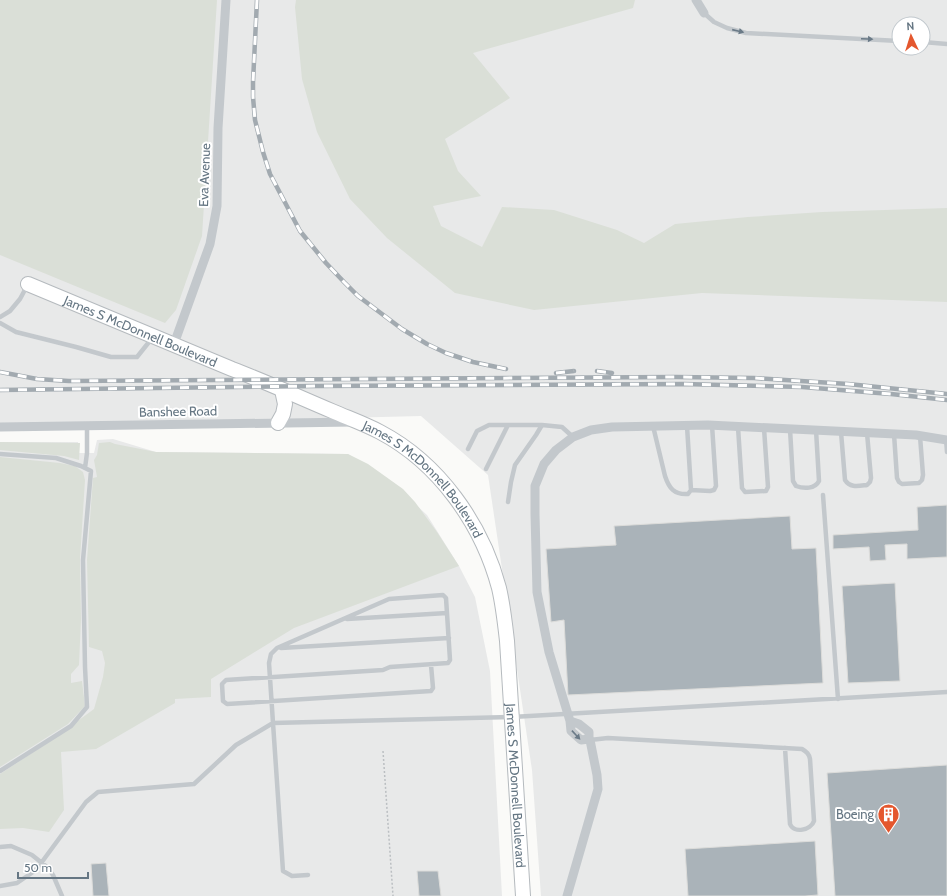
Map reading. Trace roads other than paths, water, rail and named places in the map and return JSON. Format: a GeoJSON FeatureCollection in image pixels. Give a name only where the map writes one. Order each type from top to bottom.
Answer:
{"type":"FeatureCollection","features":[{"type":"Feature","properties":{"kind":"main road","name":"James S McDonnell Boulevard"},"geometry":{"type":"LineString","coordinates":[[28,284],[174,344],[380,432],[406,448],[443,482],[455,497],[478,532],[492,566],[503,606],[507,642],[523,896]]}},
{"type":"Feature","properties":{"kind":"main road"},"geometry":{"type":"LineString","coordinates":[[278,423],[284,409],[282,390]]}},
{"type":"Feature","properties":{"kind":"street","name":"Eva Avenue"},"geometry":{"type":"LineString","coordinates":[[174,344],[210,244],[217,206],[218,128],[226,0]]}},
{"type":"Feature","properties":{"kind":"street"},"geometry":{"type":"LineString","coordinates":[[696,0],[704,13]]}},
{"type":"Feature","properties":{"kind":"street","name":"Banshee Road"},"geometry":{"type":"LineString","coordinates":[[0,427],[356,422]]}},
{"type":"Feature","properties":{"kind":"street"},"geometry":{"type":"LineString","coordinates":[[566,896],[598,789],[597,775],[590,739],[581,740],[571,731],[569,718],[549,652],[537,592],[535,486],[544,464],[556,450],[573,437],[591,430],[612,427],[712,426],[894,434],[946,439]]}},
{"type":"Feature","properties":{"kind":"lane"},"geometry":{"type":"LineString","coordinates":[[704,13],[714,22],[727,28],[746,33],[891,41]]}},
{"type":"Feature","properties":{"kind":"lane"},"geometry":{"type":"LineString","coordinates":[[931,43],[947,44]]}},
{"type":"Feature","properties":{"kind":"lane"},"geometry":{"type":"LineString","coordinates":[[0,317],[10,311],[20,299],[28,284]]}},
{"type":"Feature","properties":{"kind":"lane"},"geometry":{"type":"LineString","coordinates":[[0,323],[16,332],[111,357],[137,357],[154,336]]}},
{"type":"Feature","properties":{"kind":"lane"},"geometry":{"type":"LineString","coordinates":[[508,502],[515,465],[542,424]]}},
{"type":"Feature","properties":{"kind":"lane"},"geometry":{"type":"LineString","coordinates":[[468,449],[477,430],[489,425],[542,424],[562,427],[573,437]]}},
{"type":"Feature","properties":{"kind":"lane"},"geometry":{"type":"LineString","coordinates":[[486,469],[508,425]]}},
{"type":"Feature","properties":{"kind":"lane"},"geometry":{"type":"LineString","coordinates":[[84,468],[87,453],[87,426]]}},
{"type":"Feature","properties":{"kind":"lane"},"geometry":{"type":"LineString","coordinates":[[653,426],[667,483],[674,491],[680,494],[688,494],[691,490],[687,426]]}},
{"type":"Feature","properties":{"kind":"lane"},"geometry":{"type":"LineString","coordinates":[[691,490],[710,492],[714,490],[716,486],[712,426]]}},
{"type":"Feature","properties":{"kind":"lane"},"geometry":{"type":"LineString","coordinates":[[738,427],[742,488],[746,492],[766,491],[768,487],[764,428]]}},
{"type":"Feature","properties":{"kind":"lane"},"geometry":{"type":"LineString","coordinates":[[790,429],[793,481],[796,486],[800,487],[814,486],[819,481],[816,430]]}},
{"type":"Feature","properties":{"kind":"lane"},"geometry":{"type":"LineString","coordinates":[[842,432],[845,480],[852,486],[867,485],[870,482],[871,478],[867,433]]}},
{"type":"Feature","properties":{"kind":"lane"},"geometry":{"type":"LineString","coordinates":[[894,434],[897,478],[902,484],[919,483],[922,480],[920,436]]}},
{"type":"Feature","properties":{"kind":"lane"},"geometry":{"type":"LineString","coordinates":[[946,439],[947,452]]}},
{"type":"Feature","properties":{"kind":"lane"},"geometry":{"type":"LineString","coordinates":[[0,454],[56,458],[81,466],[91,471],[83,560],[87,707],[71,726],[0,771]]}},
{"type":"Feature","properties":{"kind":"lane"},"geometry":{"type":"LineString","coordinates":[[823,495],[838,698]]}},
{"type":"Feature","properties":{"kind":"lane"},"geometry":{"type":"LineString","coordinates":[[308,875],[292,876],[283,871],[271,702],[270,676],[269,663],[271,654],[277,648],[390,599],[443,596],[446,598],[450,660],[448,663],[390,667],[383,670],[270,676],[226,680],[222,684],[223,701],[227,704],[271,702],[431,691],[433,688],[431,665]]}},
{"type":"Feature","properties":{"kind":"lane"},"geometry":{"type":"LineString","coordinates":[[344,619],[447,613]]}},
{"type":"Feature","properties":{"kind":"lane"},"geometry":{"type":"LineString","coordinates":[[277,648],[448,638]]}},
{"type":"Feature","properties":{"kind":"lane"},"geometry":{"type":"LineString","coordinates":[[0,886],[17,883],[36,870],[86,802],[98,792],[194,784],[236,745],[273,723],[512,717],[569,718],[838,698],[947,692]]}},
{"type":"Feature","properties":{"kind":"lane"},"geometry":{"type":"LineString","coordinates":[[590,739],[608,738],[785,748],[806,751],[810,759],[814,821],[813,824],[806,829],[794,829],[790,824],[785,748]]}},
{"type":"Feature","properties":{"kind":"lane"},"geometry":{"type":"LineString","coordinates":[[0,846],[11,846],[32,855],[41,862],[53,875],[62,896]]}},
{"type":"Feature","properties":{"kind":"railway"},"geometry":{"type":"LineString","coordinates":[[257,0],[253,82],[255,120],[270,174],[300,231],[326,263],[358,296],[402,329],[446,353],[473,362],[506,369]]}},
{"type":"Feature","properties":{"kind":"railway"},"geometry":{"type":"LineString","coordinates":[[556,373],[574,371]]}},
{"type":"Feature","properties":{"kind":"railway"},"geometry":{"type":"LineString","coordinates":[[597,371],[612,373]]}},
{"type":"Feature","properties":{"kind":"railway"},"geometry":{"type":"LineString","coordinates":[[0,372],[37,379],[69,381],[676,377],[754,378],[848,384],[947,394]]}},
{"type":"Feature","properties":{"kind":"railway"},"geometry":{"type":"LineString","coordinates":[[0,390],[317,386],[683,384],[802,387],[947,400]]}},
{"type":"Feature","properties":{"kind":"place","name":"Boeing"},"geometry":{"type":"Point","coordinates":[889,834]}}]}
